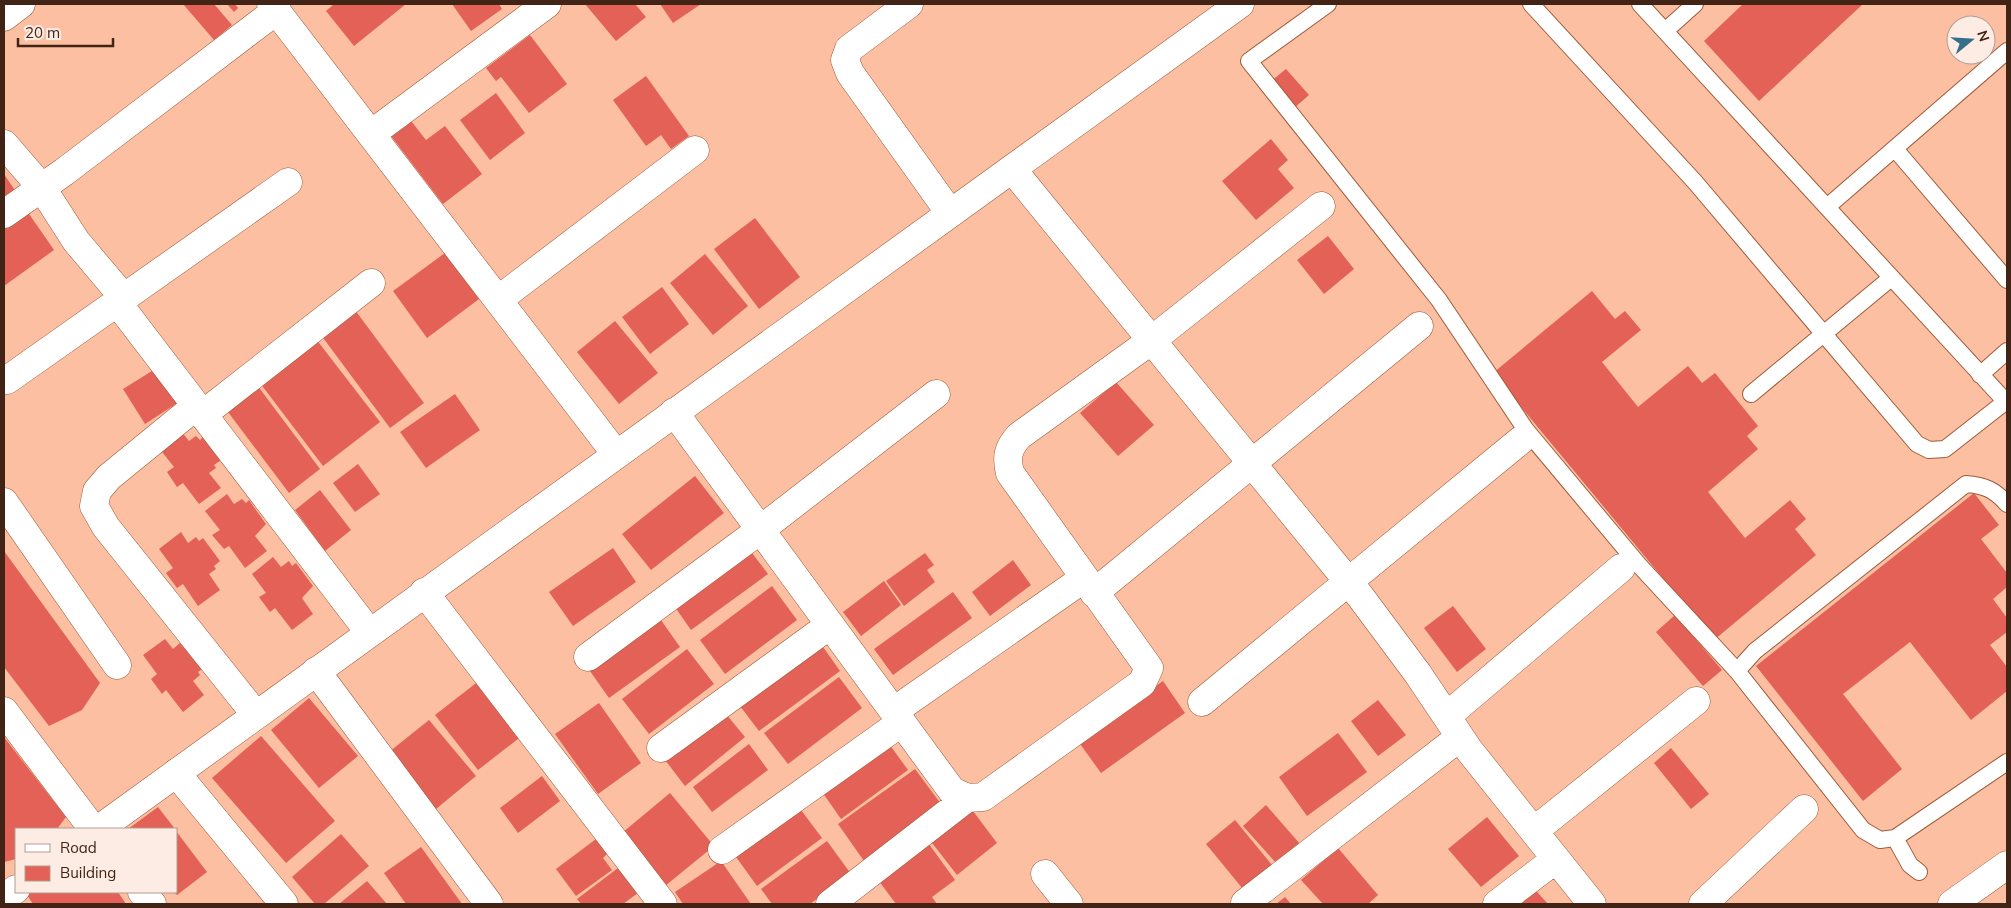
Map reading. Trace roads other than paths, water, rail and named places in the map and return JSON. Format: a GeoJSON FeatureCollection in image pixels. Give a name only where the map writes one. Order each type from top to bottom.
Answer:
{"type":"FeatureCollection","features":[{"type":"Feature","properties":{"kind":"street"},"geometry":{"type":"LineString","coordinates":[[4,17],[21,4]]}},
{"type":"Feature","properties":{"kind":"street"},"geometry":{"type":"LineString","coordinates":[[371,134],[547,4]]}},
{"type":"Feature","properties":{"kind":"street"},"geometry":{"type":"LineString","coordinates":[[910,4],[850,48],[845,60],[850,73],[950,213]]}},
{"type":"Feature","properties":{"kind":"street"},"geometry":{"type":"LineString","coordinates":[[100,828],[424,592],[1240,4]]}},
{"type":"Feature","properties":{"kind":"street"},"geometry":{"type":"LineString","coordinates":[[4,214],[42,188],[274,7],[616,454]]}},
{"type":"Feature","properties":{"kind":"street"},"geometry":{"type":"LineString","coordinates":[[4,144],[42,188],[76,241],[200,410],[370,632]]}},
{"type":"Feature","properties":{"kind":"street"},"geometry":{"type":"LineString","coordinates":[[498,300],[695,150]]}},
{"type":"Feature","properties":{"kind":"street"},"geometry":{"type":"LineString","coordinates":[[1012,168],[1349,583],[1418,674],[1454,726],[1592,904]]}},
{"type":"Feature","properties":{"kind":"street"},"geometry":{"type":"LineString","coordinates":[[7,380],[288,182]]}},
{"type":"Feature","properties":{"kind":"street"},"geometry":{"type":"LineString","coordinates":[[674,412],[952,791],[967,798],[983,797],[1142,683],[1148,675],[1149,668],[1146,661],[1089,586],[1010,474],[1006,460],[1011,445],[1019,436],[1152,340],[1321,206]]}},
{"type":"Feature","properties":{"kind":"street"},"geometry":{"type":"LineString","coordinates":[[256,715],[106,527],[94,506],[97,491],[109,477],[370,283]]}},
{"type":"Feature","properties":{"kind":"street"},"geometry":{"type":"LineString","coordinates":[[722,850],[898,717],[1089,586],[1252,463],[1419,326]]}},
{"type":"Feature","properties":{"kind":"street"},"geometry":{"type":"LineString","coordinates":[[588,658],[760,530],[936,394]]}},
{"type":"Feature","properties":{"kind":"street"},"geometry":{"type":"LineString","coordinates":[[1202,702],[1521,440]]}},
{"type":"Feature","properties":{"kind":"street"},"geometry":{"type":"LineString","coordinates":[[4,502],[117,665]]}},
{"type":"Feature","properties":{"kind":"street"},"geometry":{"type":"LineString","coordinates":[[1245,903],[1454,726],[1621,568]]}},
{"type":"Feature","properties":{"kind":"street"},"geometry":{"type":"LineString","coordinates":[[424,592],[662,904]]}},
{"type":"Feature","properties":{"kind":"street"},"geometry":{"type":"LineString","coordinates":[[661,748],[830,625]]}},
{"type":"Feature","properties":{"kind":"street"},"geometry":{"type":"LineString","coordinates":[[316,671],[489,904]]}},
{"type":"Feature","properties":{"kind":"street"},"geometry":{"type":"LineString","coordinates":[[1534,831],[1696,701]]}},
{"type":"Feature","properties":{"kind":"street"},"geometry":{"type":"LineString","coordinates":[[4,711],[92,828]]}},
{"type":"Feature","properties":{"kind":"street"},"geometry":{"type":"LineString","coordinates":[[176,773],[284,904]]}},
{"type":"Feature","properties":{"kind":"street"},"geometry":{"type":"LineString","coordinates":[[830,904],[967,798]]}},
{"type":"Feature","properties":{"kind":"street"},"geometry":{"type":"LineString","coordinates":[[1703,904],[1804,809]]}},
{"type":"Feature","properties":{"kind":"street"},"geometry":{"type":"LineString","coordinates":[[1497,904],[1556,859]]}},
{"type":"Feature","properties":{"kind":"street"},"geometry":{"type":"LineString","coordinates":[[1952,904],[2007,865]]}},
{"type":"Feature","properties":{"kind":"street"},"geometry":{"type":"LineString","coordinates":[[1045,874],[1070,904]]}},
{"type":"Feature","properties":{"kind":"street"},"geometry":{"type":"LineString","coordinates":[[4,898],[15,890]]}},
{"type":"Feature","properties":{"kind":"street"},"geometry":{"type":"LineString","coordinates":[[143,893],[152,904]]}},
{"type":"Feature","properties":{"kind":"lane"},"geometry":{"type":"LineString","coordinates":[[1328,4],[1250,61],[1439,300],[1526,430],[1638,564],[1737,671],[1863,830],[1880,840],[1896,838],[2007,762]]}},
{"type":"Feature","properties":{"kind":"lane"},"geometry":{"type":"LineString","coordinates":[[1531,4],[1695,182],[1917,444],[1929,450],[1945,448],[2006,402],[1640,4]]}},
{"type":"Feature","properties":{"kind":"lane"},"geometry":{"type":"LineString","coordinates":[[1665,31],[1695,4]]}},
{"type":"Feature","properties":{"kind":"lane"},"geometry":{"type":"LineString","coordinates":[[1827,207],[2007,51]]}},
{"type":"Feature","properties":{"kind":"lane"},"geometry":{"type":"LineString","coordinates":[[1895,149],[2007,280]]}},
{"type":"Feature","properties":{"kind":"lane"},"geometry":{"type":"LineString","coordinates":[[1751,394],[1891,278]]}},
{"type":"Feature","properties":{"kind":"lane"},"geometry":{"type":"LineString","coordinates":[[1980,375],[2007,351]]}},
{"type":"Feature","properties":{"kind":"lane"},"geometry":{"type":"LineString","coordinates":[[1737,671],[1754,651],[1966,484],[1982,485],[1998,493],[2007,504]]}},
{"type":"Feature","properties":{"kind":"lane"},"geometry":{"type":"LineString","coordinates":[[1896,838],[1910,865],[1920,872]]}}]}
